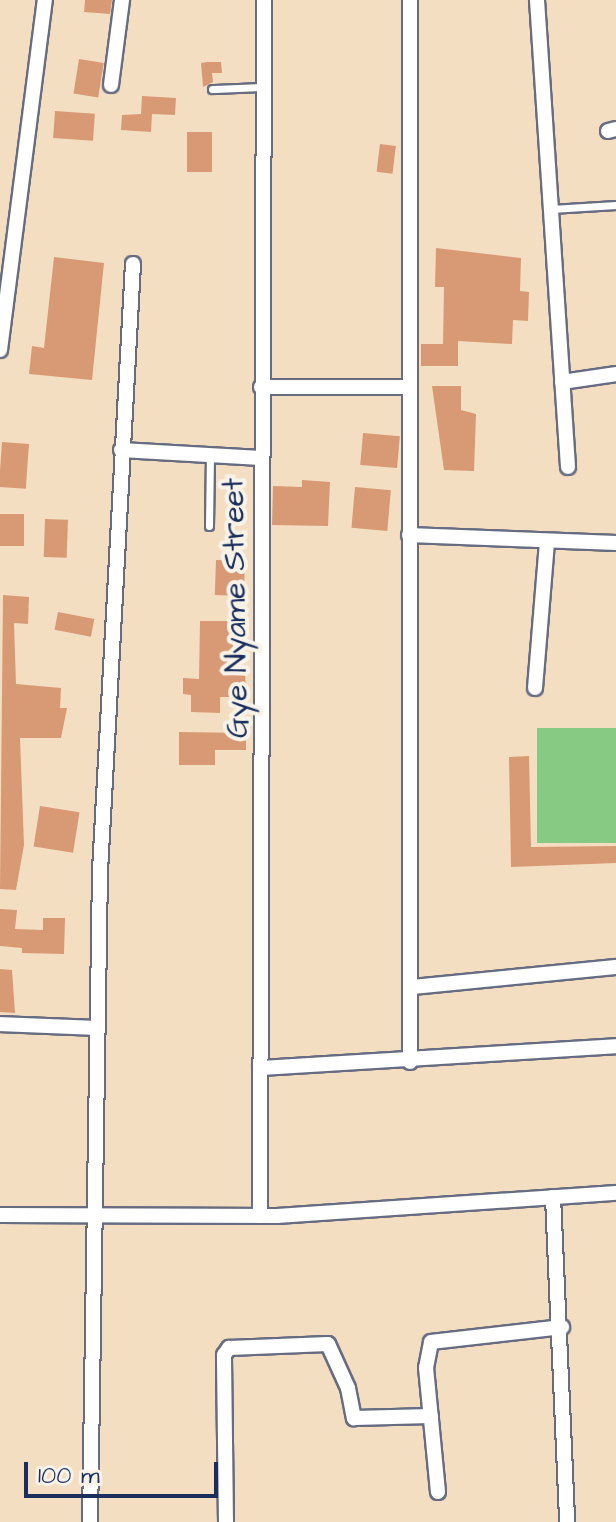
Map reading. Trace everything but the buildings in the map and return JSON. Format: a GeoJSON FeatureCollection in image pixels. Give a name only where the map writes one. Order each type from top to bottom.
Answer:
{"type":"FeatureCollection","features":[{"type":"Feature","properties":{"kind":"street"},"geometry":{"type":"LineString","coordinates":[[0,350],[4,266],[45,0]]}},
{"type":"Feature","properties":{"kind":"street"},"geometry":{"type":"LineString","coordinates":[[111,85],[122,0]]}},
{"type":"Feature","properties":{"kind":"street","name":"Gye Nyame Street"},"geometry":{"type":"LineString","coordinates":[[260,1216],[261,387],[267,86],[264,0]]}},
{"type":"Feature","properties":{"kind":"street"},"geometry":{"type":"LineString","coordinates":[[410,0],[410,1062]]}},
{"type":"Feature","properties":{"kind":"street"},"geometry":{"type":"LineString","coordinates":[[537,0],[568,467]]}},
{"type":"Feature","properties":{"kind":"street"},"geometry":{"type":"LineString","coordinates":[[90,1522],[105,730],[133,264]]}},
{"type":"Feature","properties":{"kind":"street"},"geometry":{"type":"LineString","coordinates":[[562,382],[616,374]]}},
{"type":"Feature","properties":{"kind":"street"},"geometry":{"type":"LineString","coordinates":[[261,387],[408,387]]}},
{"type":"Feature","properties":{"kind":"street"},"geometry":{"type":"LineString","coordinates":[[121,450],[261,458]]}},
{"type":"Feature","properties":{"kind":"street"},"geometry":{"type":"LineString","coordinates":[[409,535],[547,543],[616,543]]}},
{"type":"Feature","properties":{"kind":"street"},"geometry":{"type":"LineString","coordinates":[[535,688],[547,543]]}},
{"type":"Feature","properties":{"kind":"street"},"geometry":{"type":"LineString","coordinates":[[412,987],[616,967]]}},
{"type":"Feature","properties":{"kind":"street"},"geometry":{"type":"LineString","coordinates":[[0,1024],[97,1028]]}},
{"type":"Feature","properties":{"kind":"street"},"geometry":{"type":"LineString","coordinates":[[260,1068],[410,1062],[616,1046]]}},
{"type":"Feature","properties":{"kind":"street"},"geometry":{"type":"LineString","coordinates":[[0,1215],[260,1216],[616,1193]]}},
{"type":"Feature","properties":{"kind":"street"},"geometry":{"type":"LineString","coordinates":[[553,1197],[562,1327],[567,1522]]}},
{"type":"Feature","properties":{"kind":"street"},"geometry":{"type":"LineString","coordinates":[[438,1492],[425,1351],[431,1342],[562,1327]]}},
{"type":"Feature","properties":{"kind":"street"},"geometry":{"type":"LineString","coordinates":[[226,1522],[224,1355],[229,1348],[328,1344],[348,1388],[354,1418],[431,1416]]}},
{"type":"Feature","properties":{"kind":"lane"},"geometry":{"type":"LineString","coordinates":[[212,89],[267,86]]}},
{"type":"Feature","properties":{"kind":"lane"},"geometry":{"type":"LineString","coordinates":[[550,209],[616,205]]}},
{"type":"Feature","properties":{"kind":"lane"},"geometry":{"type":"LineString","coordinates":[[209,526],[210,455]]}},
{"type":"Feature","properties":{"kind":"green space"},"geometry":{"type":"Polygon","coordinates":[[[537,728],[616,728],[616,843],[537,843],[537,728]]]}}]}
